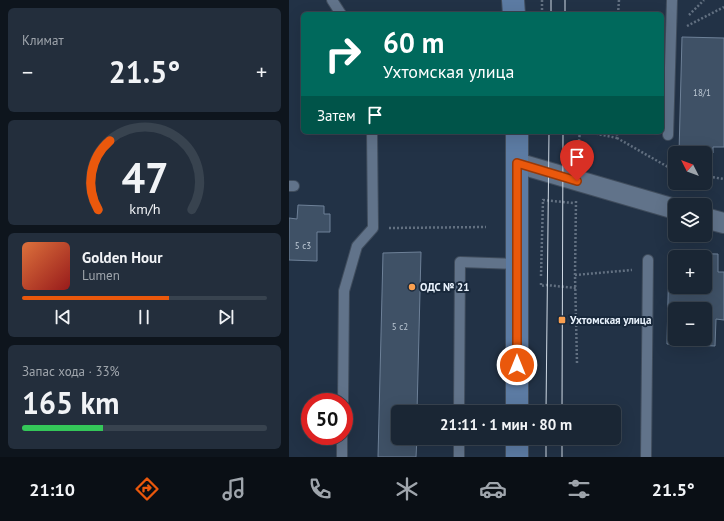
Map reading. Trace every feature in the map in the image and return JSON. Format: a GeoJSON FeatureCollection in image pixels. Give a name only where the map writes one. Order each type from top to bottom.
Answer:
{"type":"FeatureCollection","features":[{"type":"Feature","properties":{"kind":"main road"},"geometry":{"type":"LineString","coordinates":[[513,0],[514,12]]}},
{"type":"Feature","properties":{"kind":"main road"},"geometry":{"type":"LineString","coordinates":[[517,134],[517,405]]}},
{"type":"Feature","properties":{"kind":"main road"},"geometry":{"type":"LineString","coordinates":[[517,445],[517,457]]}},
{"type":"Feature","properties":{"kind":"street"},"geometry":{"type":"LineString","coordinates":[[517,163],[668,207]]}},
{"type":"Feature","properties":{"kind":"street"},"geometry":{"type":"LineString","coordinates":[[712,220],[724,223]]}},
{"type":"Feature","properties":{"kind":"lane"},"geometry":{"type":"LineString","coordinates":[[331,0],[340,12]]}},
{"type":"Feature","properties":{"kind":"lane"},"geometry":{"type":"LineString","coordinates":[[668,135],[672,0]]}},
{"type":"Feature","properties":{"kind":"lane"},"geometry":{"type":"LineString","coordinates":[[343,393],[344,291],[357,246],[373,228],[372,134]]}},
{"type":"Feature","properties":{"kind":"lane"},"geometry":{"type":"LineString","coordinates":[[459,405],[459,262],[518,264]]}},
{"type":"Feature","properties":{"kind":"lane"},"geometry":{"type":"LineString","coordinates":[[646,457],[648,264]]}},
{"type":"Feature","properties":{"kind":"lane"},"geometry":{"type":"LineString","coordinates":[[342,445],[342,457]]}},
{"type":"Feature","properties":{"kind":"lane"},"geometry":{"type":"LineString","coordinates":[[459,445],[459,457]]}},
{"type":"Feature","properties":{"kind":"path"},"geometry":{"type":"LineString","coordinates":[[542,0],[542,12]]}},
{"type":"Feature","properties":{"kind":"path"},"geometry":{"type":"LineString","coordinates":[[618,12],[619,0]]}},
{"type":"Feature","properties":{"kind":"path"},"geometry":{"type":"LineString","coordinates":[[670,34],[724,7]]}},
{"type":"Feature","properties":{"kind":"path"},"geometry":{"type":"LineString","coordinates":[[577,157],[580,134]]}},
{"type":"Feature","properties":{"kind":"path"},"geometry":{"type":"LineString","coordinates":[[598,134],[617,138],[668,168]]}},
{"type":"Feature","properties":{"kind":"path"},"geometry":{"type":"LineString","coordinates":[[668,135],[670,146]]}},
{"type":"Feature","properties":{"kind":"path"},"geometry":{"type":"LineString","coordinates":[[712,177],[724,178]]}},
{"type":"Feature","properties":{"kind":"path"},"geometry":{"type":"LineString","coordinates":[[576,197],[575,275],[577,363]]}},
{"type":"Feature","properties":{"kind":"path"},"geometry":{"type":"LineString","coordinates":[[576,204],[543,200],[541,286],[576,288]]}},
{"type":"Feature","properties":{"kind":"path"},"geometry":{"type":"LineString","coordinates":[[373,228],[486,227]]}},
{"type":"Feature","properties":{"kind":"path"},"geometry":{"type":"LineString","coordinates":[[575,275],[648,264]]}},
{"type":"Feature","properties":{"kind":"building"},"geometry":{"type":"Polygon","coordinates":[[[682,37],[724,38],[724,147],[713,147],[712,153],[712,146],[679,146],[682,37]]]}},
{"type":"Feature","properties":{"kind":"building"},"geometry":{"type":"Polygon","coordinates":[[[298,205],[324,206],[324,214],[330,214],[330,232],[317,232],[317,261],[289,260],[289,218],[297,219],[298,205]]]}},
{"type":"Feature","properties":{"kind":"building"},"geometry":{"type":"Polygon","coordinates":[[[421,252],[417,405],[391,405],[391,445],[417,445],[416,457],[378,457],[383,253],[421,252]]]}},
{"type":"Feature","properties":{"kind":"building"},"geometry":{"type":"Polygon","coordinates":[[[712,254],[718,254],[718,272],[724,272],[724,320],[716,319],[715,346],[712,346],[712,302],[668,302],[667,344],[668,294],[712,294],[712,254]]]}},
{"type":"Feature","properties":{"kind":"tram line"},"geometry":{"type":"LineString","coordinates":[[551,0],[551,12]]}},
{"type":"Feature","properties":{"kind":"tram line"},"geometry":{"type":"LineString","coordinates":[[565,0],[565,12]]}},
{"type":"Feature","properties":{"kind":"tram line"},"geometry":{"type":"LineString","coordinates":[[546,405],[549,134]]}},
{"type":"Feature","properties":{"kind":"tram line"},"geometry":{"type":"LineString","coordinates":[[562,405],[563,134]]}},
{"type":"Feature","properties":{"kind":"tram line"},"geometry":{"type":"LineString","coordinates":[[546,445],[546,457]]}},
{"type":"Feature","properties":{"kind":"tram line"},"geometry":{"type":"LineString","coordinates":[[562,445],[562,457]]}},
{"type":"Feature","properties":{"kind":"place","name":"ОДС № 21"},"geometry":{"type":"Point","coordinates":[412,287]}},
{"type":"Feature","properties":{"kind":"place","name":"Ухтомская улица"},"geometry":{"type":"Point","coordinates":[562,320]}},
{"type":"Feature","properties":{"kind":"route"},"geometry":{"type":"LineString","coordinates":[[517,365],[517,163],[577,181]]}}]}
